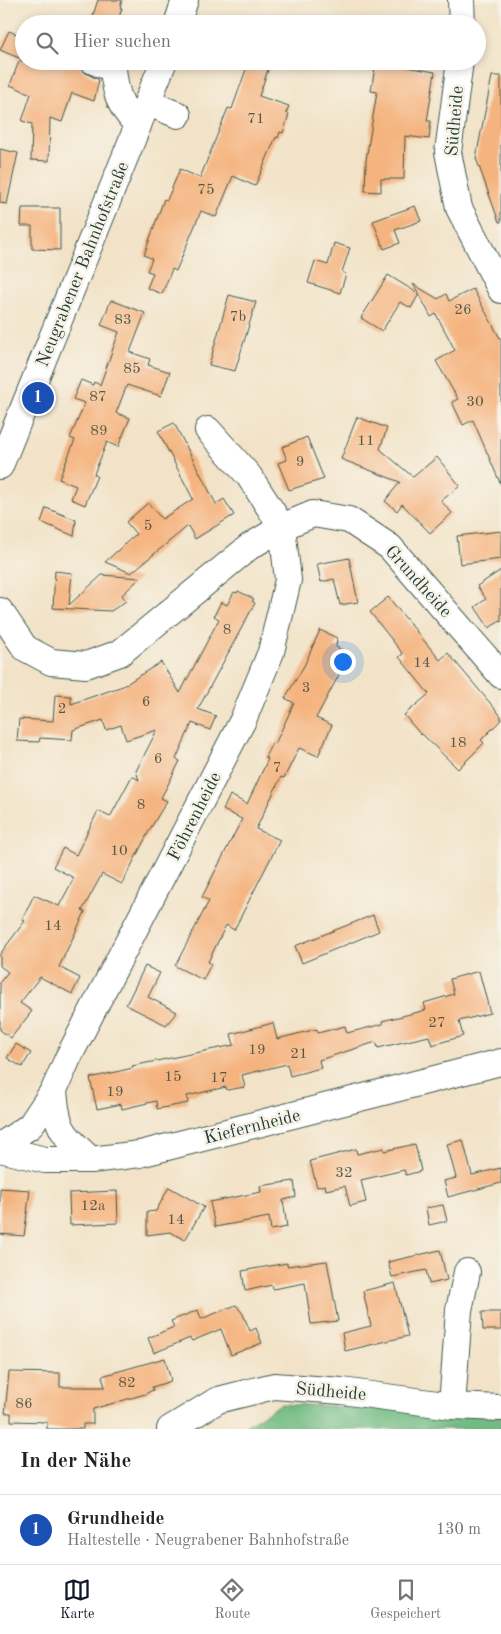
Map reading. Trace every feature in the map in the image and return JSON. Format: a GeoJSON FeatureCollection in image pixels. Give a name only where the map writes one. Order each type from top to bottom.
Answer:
{"type":"FeatureCollection","features":[{"type":"Feature","properties":{"kind":"street"},"geometry":{"type":"LineString","coordinates":[[180,15],[184,0]]}},
{"type":"Feature","properties":{"kind":"street"},"geometry":{"type":"LineString","coordinates":[[461,0],[462,15]]}},
{"type":"Feature","properties":{"kind":"street"},"geometry":{"type":"LineString","coordinates":[[114,70],[115,90],[122,107],[143,115],[178,115]]}},
{"type":"Feature","properties":{"kind":"street","name":"Neugrabener Bahnhofstraße"},"geometry":{"type":"LineString","coordinates":[[0,466],[160,70]]}},
{"type":"Feature","properties":{"kind":"street","name":"Südheide"},"geometry":{"type":"LineString","coordinates":[[459,70],[448,152],[459,208],[501,290]]}},
{"type":"Feature","properties":{"kind":"street"},"geometry":{"type":"LineString","coordinates":[[208,430],[249,476],[282,527]]}},
{"type":"Feature","properties":{"kind":"street","name":"Grundheide"},"geometry":{"type":"LineString","coordinates":[[0,611],[25,648],[51,662],[86,665],[120,653],[249,547],[282,527],[313,514],[349,520],[390,546],[501,675]]}},
{"type":"Feature","properties":{"kind":"street","name":"Föhrenheide"},"geometry":{"type":"LineString","coordinates":[[0,1148],[30,1126],[54,1090],[68,1058],[244,720],[271,652],[288,580],[282,527]]}},
{"type":"Feature","properties":{"kind":"street","name":"Kiefernheide"},"geometry":{"type":"LineString","coordinates":[[0,1148],[45,1160],[91,1160],[140,1154],[501,1062]]}},
{"type":"Feature","properties":{"kind":"street","name":"Föhrenheide"},"geometry":{"type":"LineString","coordinates":[[54,1090],[56,1119],[70,1141],[91,1160]]}},
{"type":"Feature","properties":{"kind":"street"},"geometry":{"type":"LineString","coordinates":[[452,1406],[458,1310],[467,1272]]}},
{"type":"Feature","properties":{"kind":"street","name":"Südheide"},"geometry":{"type":"LineString","coordinates":[[172,1429],[218,1400],[274,1386],[342,1391],[452,1406],[501,1408]]}},
{"type":"Feature","properties":{"kind":"green space"},"geometry":{"type":"Polygon","coordinates":[[[281,1404],[501,1413],[501,1429],[240,1429],[281,1404]]]}},
{"type":"Feature","properties":{"kind":"building"},"geometry":{"type":"Polygon","coordinates":[[[98,0],[122,0],[120,15],[93,15],[98,0]]]}},
{"type":"Feature","properties":{"kind":"building"},"geometry":{"type":"Polygon","coordinates":[[[9,31],[15,33],[15,56],[0,50],[9,31]]]}},
{"type":"Feature","properties":{"kind":"building"},"geometry":{"type":"Polygon","coordinates":[[[16,70],[82,70],[99,80],[94,101],[72,93],[62,122],[50,118],[49,161],[31,160],[32,124],[22,121],[31,94],[10,85],[16,70]]]}},
{"type":"Feature","properties":{"kind":"building"},"geometry":{"type":"Polygon","coordinates":[[[246,70],[268,70],[259,96],[289,106],[286,113],[289,114],[283,133],[280,132],[278,138],[276,137],[255,186],[233,176],[216,217],[201,211],[176,271],[172,269],[162,294],[147,288],[153,273],[147,271],[152,259],[144,255],[164,199],[167,200],[180,169],[200,178],[228,108],[232,109],[246,70]]]}},
{"type":"Feature","properties":{"kind":"building"},"geometry":{"type":"Polygon","coordinates":[[[374,70],[423,70],[435,72],[427,121],[431,121],[429,139],[405,136],[404,179],[381,179],[381,192],[365,191],[366,160],[377,92],[371,91],[374,70]]]}},
{"type":"Feature","properties":{"kind":"building"},"geometry":{"type":"Polygon","coordinates":[[[492,76],[501,76],[501,222],[499,222],[476,158],[492,76]]]}},
{"type":"Feature","properties":{"kind":"building"},"geometry":{"type":"Polygon","coordinates":[[[0,149],[18,153],[7,204],[0,203],[0,149]]]}},
{"type":"Feature","properties":{"kind":"building"},"geometry":{"type":"Polygon","coordinates":[[[415,206],[421,221],[395,230],[400,243],[384,249],[373,221],[415,206]]]}},
{"type":"Feature","properties":{"kind":"building"},"geometry":{"type":"Polygon","coordinates":[[[22,208],[60,208],[60,250],[32,249],[32,226],[21,226],[22,208]]]}},
{"type":"Feature","properties":{"kind":"building"},"geometry":{"type":"Polygon","coordinates":[[[334,243],[350,248],[342,272],[346,274],[340,293],[308,283],[315,261],[328,265],[334,243]]]}},
{"type":"Feature","properties":{"kind":"building"},"geometry":{"type":"Polygon","coordinates":[[[388,275],[419,294],[411,308],[400,302],[382,331],[361,318],[388,275]]]}},
{"type":"Feature","properties":{"kind":"building"},"geometry":{"type":"Polygon","coordinates":[[[413,284],[438,299],[446,294],[449,301],[473,289],[501,340],[501,485],[473,420],[463,425],[452,402],[458,399],[436,361],[455,350],[436,314],[431,317],[413,284]]]}},
{"type":"Feature","properties":{"kind":"building"},"geometry":{"type":"Polygon","coordinates":[[[229,295],[256,302],[235,371],[209,365],[229,295]]]}},
{"type":"Feature","properties":{"kind":"building"},"geometry":{"type":"Polygon","coordinates":[[[111,300],[145,313],[130,352],[150,359],[148,365],[170,372],[161,396],[127,385],[116,413],[130,418],[118,447],[107,442],[94,474],[97,476],[85,505],[71,499],[76,486],[59,479],[75,440],[70,438],[85,403],[73,399],[81,380],[93,385],[94,382],[100,385],[119,332],[101,325],[111,300]]]}},
{"type":"Feature","properties":{"kind":"building"},"geometry":{"type":"Polygon","coordinates":[[[357,417],[387,428],[380,449],[413,477],[437,457],[460,486],[441,501],[452,513],[430,533],[402,504],[397,511],[385,501],[400,482],[341,459],[357,417]]]}},
{"type":"Feature","properties":{"kind":"building"},"geometry":{"type":"Polygon","coordinates":[[[174,423],[216,504],[224,499],[234,515],[195,539],[188,526],[131,573],[105,562],[136,534],[126,522],[148,503],[162,519],[193,499],[158,431],[174,423]]]}},
{"type":"Feature","properties":{"kind":"building"},"geometry":{"type":"Polygon","coordinates":[[[307,437],[324,479],[289,490],[278,463],[287,460],[282,447],[307,437]]]}},
{"type":"Feature","properties":{"kind":"building"},"geometry":{"type":"Polygon","coordinates":[[[46,508],[76,520],[74,536],[41,522],[46,508]]]}},
{"type":"Feature","properties":{"kind":"building"},"geometry":{"type":"Polygon","coordinates":[[[501,531],[501,559],[460,564],[457,536],[501,531]]]}},
{"type":"Feature","properties":{"kind":"building"},"geometry":{"type":"Polygon","coordinates":[[[349,558],[358,602],[340,605],[334,579],[321,582],[317,564],[349,558]]]}},
{"type":"Feature","properties":{"kind":"building"},"geometry":{"type":"Polygon","coordinates":[[[501,570],[501,622],[489,628],[475,607],[486,599],[477,586],[501,570]]]}},
{"type":"Feature","properties":{"kind":"building"},"geometry":{"type":"Polygon","coordinates":[[[55,571],[72,573],[69,605],[102,575],[140,578],[122,595],[126,601],[111,611],[53,608],[55,571]]]}},
{"type":"Feature","properties":{"kind":"building"},"geometry":{"type":"Polygon","coordinates":[[[238,591],[254,599],[252,601],[255,603],[198,709],[216,716],[210,730],[192,723],[176,759],[180,761],[161,798],[167,801],[150,829],[122,884],[102,874],[82,911],[85,912],[59,967],[80,978],[72,994],[40,977],[20,1003],[32,1011],[11,1038],[0,1030],[0,982],[8,972],[0,966],[0,954],[25,921],[22,920],[34,895],[59,906],[74,878],[53,867],[63,848],[76,855],[98,811],[110,817],[132,776],[139,780],[136,771],[157,730],[126,740],[121,725],[106,730],[103,720],[73,730],[72,740],[40,738],[39,742],[17,741],[19,719],[53,721],[55,695],[71,696],[71,704],[123,686],[161,662],[180,693],[219,619],[214,616],[221,602],[227,605],[234,592],[237,593],[238,591]]]}},
{"type":"Feature","properties":{"kind":"building"},"geometry":{"type":"Polygon","coordinates":[[[388,597],[440,660],[448,653],[501,716],[501,720],[481,740],[484,743],[458,769],[421,735],[404,715],[429,694],[399,657],[403,654],[370,612],[388,597]]]}},
{"type":"Feature","properties":{"kind":"building"},"geometry":{"type":"Polygon","coordinates":[[[320,630],[337,638],[336,647],[350,654],[316,718],[332,725],[318,756],[299,748],[284,778],[281,777],[256,829],[280,840],[234,930],[226,925],[208,962],[211,964],[203,980],[175,966],[209,901],[202,897],[242,819],[223,810],[230,795],[247,804],[268,759],[265,757],[272,743],[275,744],[294,703],[285,698],[304,666],[320,630]]]}},
{"type":"Feature","properties":{"kind":"building"},"geometry":{"type":"Polygon","coordinates":[[[373,915],[379,931],[302,963],[295,946],[373,915]]]}},
{"type":"Feature","properties":{"kind":"building"},"geometry":{"type":"Polygon","coordinates":[[[145,966],[160,973],[148,997],[177,1012],[166,1025],[126,1005],[145,966]]]}},
{"type":"Feature","properties":{"kind":"building"},"geometry":{"type":"Polygon","coordinates":[[[479,971],[490,1013],[459,1021],[463,1036],[432,1045],[429,1036],[378,1048],[376,1042],[319,1060],[321,1068],[290,1076],[287,1064],[242,1075],[245,1087],[227,1090],[226,1087],[187,1096],[188,1103],[157,1109],[156,1101],[122,1109],[121,1104],[97,1109],[90,1078],[133,1068],[132,1066],[234,1045],[231,1034],[273,1023],[277,1039],[317,1029],[318,1033],[345,1026],[347,1033],[383,1024],[382,1021],[426,1010],[424,1003],[454,994],[450,979],[479,971]]]}},
{"type":"Feature","properties":{"kind":"building"},"geometry":{"type":"Polygon","coordinates":[[[16,1044],[31,1053],[22,1067],[7,1058],[16,1044]]]}},
{"type":"Feature","properties":{"kind":"building"},"geometry":{"type":"Polygon","coordinates":[[[463,1140],[472,1175],[501,1168],[501,1183],[448,1197],[444,1181],[456,1178],[447,1144],[463,1140]]]}},
{"type":"Feature","properties":{"kind":"building"},"geometry":{"type":"Polygon","coordinates":[[[415,1144],[421,1171],[406,1175],[404,1170],[361,1180],[366,1202],[350,1206],[345,1186],[326,1190],[325,1185],[317,1187],[310,1161],[356,1149],[357,1154],[384,1148],[384,1151],[415,1144]]]}},
{"type":"Feature","properties":{"kind":"building"},"geometry":{"type":"Polygon","coordinates":[[[294,1181],[296,1197],[283,1200],[287,1227],[271,1230],[269,1217],[215,1227],[210,1202],[261,1192],[260,1186],[294,1181]]]}},
{"type":"Feature","properties":{"kind":"building"},"geometry":{"type":"Polygon","coordinates":[[[169,1187],[204,1207],[185,1240],[170,1232],[147,1235],[147,1212],[156,1211],[169,1187]]]}},
{"type":"Feature","properties":{"kind":"building"},"geometry":{"type":"Polygon","coordinates":[[[0,1188],[30,1190],[24,1236],[0,1234],[0,1188]]]}},
{"type":"Feature","properties":{"kind":"building"},"geometry":{"type":"Polygon","coordinates":[[[117,1191],[118,1223],[70,1225],[69,1193],[117,1191]]]}},
{"type":"Feature","properties":{"kind":"building"},"geometry":{"type":"Polygon","coordinates":[[[443,1205],[447,1221],[429,1225],[426,1208],[443,1205]]]}},
{"type":"Feature","properties":{"kind":"building"},"geometry":{"type":"Polygon","coordinates":[[[440,1250],[447,1280],[429,1284],[426,1270],[392,1277],[388,1262],[440,1250]]]}},
{"type":"Feature","properties":{"kind":"building"},"geometry":{"type":"Polygon","coordinates":[[[327,1261],[338,1321],[311,1324],[305,1283],[273,1289],[272,1285],[245,1291],[242,1271],[287,1263],[287,1266],[327,1261]]]}},
{"type":"Feature","properties":{"kind":"building"},"geometry":{"type":"Polygon","coordinates":[[[395,1283],[408,1336],[345,1351],[342,1333],[371,1326],[363,1291],[395,1283]]]}},
{"type":"Feature","properties":{"kind":"building"},"geometry":{"type":"Polygon","coordinates":[[[236,1305],[243,1314],[250,1331],[256,1328],[262,1343],[231,1355],[221,1329],[192,1341],[190,1338],[154,1353],[148,1338],[174,1327],[171,1321],[198,1310],[201,1319],[236,1305]]]}},
{"type":"Feature","properties":{"kind":"building"},"geometry":{"type":"Polygon","coordinates":[[[482,1312],[501,1312],[501,1330],[483,1330],[482,1312]]]}},
{"type":"Feature","properties":{"kind":"building"},"geometry":{"type":"Polygon","coordinates":[[[165,1358],[171,1381],[152,1387],[153,1390],[145,1394],[93,1409],[93,1424],[83,1424],[83,1429],[47,1429],[47,1422],[11,1421],[11,1413],[5,1413],[9,1372],[60,1373],[60,1387],[105,1387],[102,1376],[165,1358]]]}},
{"type":"Feature","properties":{"kind":"place","name":"Grundheide"},"geometry":{"type":"Point","coordinates":[38,398]}}]}
